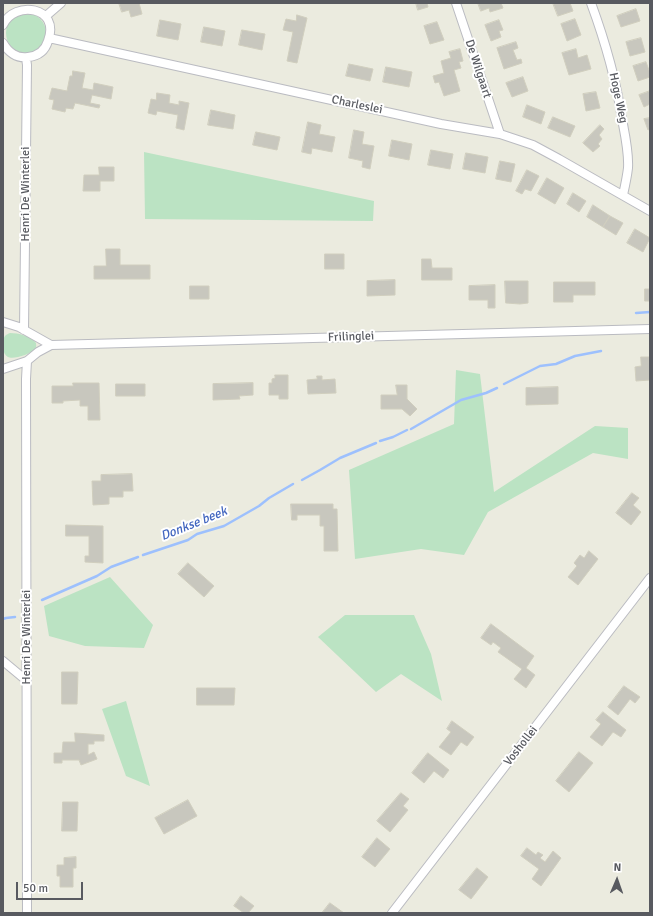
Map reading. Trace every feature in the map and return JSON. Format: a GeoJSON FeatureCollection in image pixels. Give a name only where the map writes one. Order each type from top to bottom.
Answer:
{"type":"FeatureCollection","features":[{"type":"Feature","properties":{"kind":"street"},"geometry":{"type":"LineString","coordinates":[[46,16],[62,3]]}},
{"type":"Feature","properties":{"kind":"street","name":"De Wilgaart"},"geometry":{"type":"LineString","coordinates":[[456,3],[500,134]]}},
{"type":"Feature","properties":{"kind":"street","name":"Hoge Weg"},"geometry":{"type":"LineString","coordinates":[[591,3],[610,59],[626,136],[628,168],[623,195]]}},
{"type":"Feature","properties":{"kind":"street"},"geometry":{"type":"LineString","coordinates":[[3,25],[5,20],[12,13],[22,8],[28,8],[41,11],[46,16],[51,27],[50,38],[47,46],[42,52],[34,56],[26,58],[20,57],[11,54],[4,48]]}},
{"type":"Feature","properties":{"kind":"street","name":"Charleslei"},"geometry":{"type":"LineString","coordinates":[[50,38],[441,124],[500,134],[533,145],[650,211]]}},
{"type":"Feature","properties":{"kind":"street","name":"Henri De Winterlei"},"geometry":{"type":"LineString","coordinates":[[24,330],[26,58]]}},
{"type":"Feature","properties":{"kind":"street"},"geometry":{"type":"LineString","coordinates":[[5,324],[24,330],[51,345]]}},
{"type":"Feature","properties":{"kind":"street","name":"Frilinglei"},"geometry":{"type":"LineString","coordinates":[[3,369],[27,361],[38,352],[51,345],[650,329]]}},
{"type":"Feature","properties":{"kind":"street"},"geometry":{"type":"LineString","coordinates":[[3,361],[15,365]]}},
{"type":"Feature","properties":{"kind":"street","name":"Henri De Winterlei"},"geometry":{"type":"LineString","coordinates":[[27,361],[27,913]]}},
{"type":"Feature","properties":{"kind":"street","name":"Voshollei"},"geometry":{"type":"LineString","coordinates":[[392,913],[650,578]]}},
{"type":"Feature","properties":{"kind":"street"},"geometry":{"type":"LineString","coordinates":[[3,661],[27,681]]}},
{"type":"Feature","properties":{"kind":"green space"},"geometry":{"type":"Polygon","coordinates":[[[30,13],[37,16],[43,22],[46,33],[45,41],[37,50],[30,53],[22,53],[15,50],[7,41],[6,29],[9,22],[18,14],[30,13]]]}},
{"type":"Feature","properties":{"kind":"green space"},"geometry":{"type":"Polygon","coordinates":[[[144,152],[374,201],[373,221],[145,219],[144,152]]]}},
{"type":"Feature","properties":{"kind":"green space"},"geometry":{"type":"Polygon","coordinates":[[[10,333],[20,334],[31,338],[36,343],[36,348],[30,353],[22,356],[14,358],[8,357],[4,353],[3,344],[5,336],[10,333]]]}},
{"type":"Feature","properties":{"kind":"green space"},"geometry":{"type":"Polygon","coordinates":[[[456,370],[480,374],[494,492],[595,426],[628,428],[628,459],[593,453],[488,512],[464,555],[421,549],[355,559],[349,470],[454,424],[456,370]]]}},
{"type":"Feature","properties":{"kind":"green space"},"geometry":{"type":"Polygon","coordinates":[[[110,577],[153,625],[144,648],[85,646],[49,636],[44,606],[110,577]]]}},
{"type":"Feature","properties":{"kind":"green space"},"geometry":{"type":"Polygon","coordinates":[[[345,615],[414,615],[431,654],[442,701],[401,674],[376,692],[318,637],[345,615]]]}},
{"type":"Feature","properties":{"kind":"green space"},"geometry":{"type":"Polygon","coordinates":[[[126,701],[150,786],[126,776],[102,709],[126,701]]]}},
{"type":"Feature","properties":{"kind":"building"},"geometry":{"type":"Polygon","coordinates":[[[119,3],[139,3],[142,14],[131,17],[129,10],[122,12],[119,3]]]}},
{"type":"Feature","properties":{"kind":"building"},"geometry":{"type":"Polygon","coordinates":[[[416,3],[427,3],[428,7],[418,10],[416,3]]]}},
{"type":"Feature","properties":{"kind":"building"},"geometry":{"type":"Polygon","coordinates":[[[478,3],[501,3],[503,8],[490,12],[489,8],[481,11],[478,3]]]}},
{"type":"Feature","properties":{"kind":"building"},"geometry":{"type":"Polygon","coordinates":[[[553,3],[570,3],[573,11],[558,16],[553,3]]]}},
{"type":"Feature","properties":{"kind":"building"},"geometry":{"type":"Polygon","coordinates":[[[636,9],[640,21],[621,27],[617,16],[636,9]]]}},
{"type":"Feature","properties":{"kind":"building"},"geometry":{"type":"Polygon","coordinates":[[[297,15],[307,18],[297,63],[287,61],[293,32],[283,30],[286,19],[296,21],[297,15]]]}},
{"type":"Feature","properties":{"kind":"building"},"geometry":{"type":"Polygon","coordinates":[[[575,19],[581,35],[567,41],[561,24],[575,19]]]}},
{"type":"Feature","properties":{"kind":"building"},"geometry":{"type":"Polygon","coordinates":[[[160,20],[181,24],[178,40],[157,36],[160,20]]]}},
{"type":"Feature","properties":{"kind":"building"},"geometry":{"type":"Polygon","coordinates":[[[499,20],[503,30],[499,31],[501,37],[491,41],[485,25],[499,20]]]}},
{"type":"Feature","properties":{"kind":"building"},"geometry":{"type":"Polygon","coordinates":[[[437,22],[444,40],[430,44],[424,26],[437,22]]]}},
{"type":"Feature","properties":{"kind":"building"},"geometry":{"type":"Polygon","coordinates":[[[204,27],[225,31],[222,46],[201,42],[204,27]]]}},
{"type":"Feature","properties":{"kind":"building"},"geometry":{"type":"Polygon","coordinates":[[[242,30],[265,34],[262,50],[239,45],[242,30]]]}},
{"type":"Feature","properties":{"kind":"building"},"geometry":{"type":"Polygon","coordinates":[[[641,38],[645,52],[630,56],[626,42],[641,38]]]}},
{"type":"Feature","properties":{"kind":"building"},"geometry":{"type":"Polygon","coordinates":[[[516,42],[518,48],[513,50],[517,60],[521,59],[522,63],[504,69],[497,48],[516,42]]]}},
{"type":"Feature","properties":{"kind":"building"},"geometry":{"type":"Polygon","coordinates":[[[460,49],[463,61],[459,62],[461,68],[454,70],[460,91],[444,96],[439,82],[435,83],[433,76],[444,73],[441,61],[451,58],[449,52],[460,49]]]}},
{"type":"Feature","properties":{"kind":"building"},"geometry":{"type":"Polygon","coordinates":[[[576,49],[578,58],[587,55],[591,69],[569,75],[562,53],[576,49]]]}},
{"type":"Feature","properties":{"kind":"building"},"geometry":{"type":"Polygon","coordinates":[[[646,62],[650,77],[638,81],[633,66],[646,62]]]}},
{"type":"Feature","properties":{"kind":"building"},"geometry":{"type":"Polygon","coordinates":[[[349,64],[373,69],[370,81],[346,76],[349,64]]]}},
{"type":"Feature","properties":{"kind":"building"},"geometry":{"type":"Polygon","coordinates":[[[386,67],[412,72],[409,87],[383,82],[386,67]]]}},
{"type":"Feature","properties":{"kind":"building"},"geometry":{"type":"Polygon","coordinates":[[[73,71],[85,73],[82,88],[93,90],[94,83],[113,87],[111,99],[92,95],[90,103],[100,105],[99,108],[75,103],[73,109],[66,108],[65,112],[52,109],[54,100],[49,99],[52,88],[67,91],[70,76],[72,76],[73,71]]]}},
{"type":"Feature","properties":{"kind":"building"},"geometry":{"type":"Polygon","coordinates":[[[523,77],[528,91],[512,97],[506,83],[523,77]]]}},
{"type":"Feature","properties":{"kind":"building"},"geometry":{"type":"Polygon","coordinates":[[[650,91],[650,104],[644,107],[639,95],[650,91]]]}},
{"type":"Feature","properties":{"kind":"building"},"geometry":{"type":"Polygon","coordinates":[[[596,92],[600,108],[586,111],[583,94],[596,92]]]}},
{"type":"Feature","properties":{"kind":"building"},"geometry":{"type":"Polygon","coordinates":[[[157,93],[170,95],[169,103],[179,105],[179,101],[189,103],[184,130],[176,128],[178,115],[157,111],[156,115],[148,113],[151,99],[156,100],[157,93]]]}},
{"type":"Feature","properties":{"kind":"building"},"geometry":{"type":"Polygon","coordinates":[[[527,105],[545,112],[541,124],[523,117],[527,105]]]}},
{"type":"Feature","properties":{"kind":"building"},"geometry":{"type":"Polygon","coordinates":[[[211,110],[235,115],[233,129],[208,125],[211,110]]]}},
{"type":"Feature","properties":{"kind":"building"},"geometry":{"type":"Polygon","coordinates":[[[553,117],[575,126],[570,137],[548,128],[553,117]]]}},
{"type":"Feature","properties":{"kind":"building"},"geometry":{"type":"Polygon","coordinates":[[[650,118],[650,129],[648,130],[644,119],[650,118]]]}},
{"type":"Feature","properties":{"kind":"building"},"geometry":{"type":"Polygon","coordinates":[[[308,122],[321,125],[319,134],[335,137],[332,152],[312,148],[311,154],[302,152],[308,122]]]}},
{"type":"Feature","properties":{"kind":"building"},"geometry":{"type":"Polygon","coordinates":[[[600,125],[604,129],[599,135],[602,139],[598,144],[600,146],[593,152],[583,143],[600,125]]]}},
{"type":"Feature","properties":{"kind":"building"},"geometry":{"type":"Polygon","coordinates":[[[354,130],[364,132],[362,144],[374,146],[370,169],[362,167],[363,161],[349,158],[354,130]]]}},
{"type":"Feature","properties":{"kind":"building"},"geometry":{"type":"Polygon","coordinates":[[[256,132],[280,137],[277,150],[253,145],[256,132]]]}},
{"type":"Feature","properties":{"kind":"building"},"geometry":{"type":"Polygon","coordinates":[[[392,140],[412,144],[409,160],[389,156],[392,140]]]}},
{"type":"Feature","properties":{"kind":"building"},"geometry":{"type":"Polygon","coordinates":[[[431,150],[453,154],[450,169],[428,165],[431,150]]]}},
{"type":"Feature","properties":{"kind":"building"},"geometry":{"type":"Polygon","coordinates":[[[466,153],[488,157],[485,173],[463,169],[466,153]]]}},
{"type":"Feature","properties":{"kind":"building"},"geometry":{"type":"Polygon","coordinates":[[[500,161],[515,164],[511,182],[496,179],[500,161]]]}},
{"type":"Feature","properties":{"kind":"building"},"geometry":{"type":"Polygon","coordinates":[[[99,167],[114,167],[114,181],[100,181],[100,191],[83,191],[84,175],[99,175],[99,167]]]}},
{"type":"Feature","properties":{"kind":"building"},"geometry":{"type":"Polygon","coordinates":[[[527,170],[539,176],[531,191],[525,189],[522,194],[516,191],[527,170]]]}},
{"type":"Feature","properties":{"kind":"building"},"geometry":{"type":"Polygon","coordinates":[[[547,178],[564,188],[555,204],[538,194],[547,178]]]}},
{"type":"Feature","properties":{"kind":"building"},"geometry":{"type":"Polygon","coordinates":[[[573,193],[586,201],[579,212],[567,204],[573,193]]]}},
{"type":"Feature","properties":{"kind":"building"},"geometry":{"type":"Polygon","coordinates":[[[593,205],[610,216],[603,227],[587,217],[593,205]]]}},
{"type":"Feature","properties":{"kind":"building"},"geometry":{"type":"Polygon","coordinates":[[[610,216],[623,223],[616,235],[603,227],[610,216]]]}},
{"type":"Feature","properties":{"kind":"building"},"geometry":{"type":"Polygon","coordinates":[[[635,229],[650,238],[643,252],[627,243],[635,229]]]}},
{"type":"Feature","properties":{"kind":"building"},"geometry":{"type":"Polygon","coordinates":[[[106,249],[120,249],[120,265],[150,265],[150,279],[94,279],[94,266],[106,266],[106,249]]]}},
{"type":"Feature","properties":{"kind":"building"},"geometry":{"type":"Polygon","coordinates":[[[325,254],[344,254],[344,269],[325,269],[325,254]]]}},
{"type":"Feature","properties":{"kind":"building"},"geometry":{"type":"Polygon","coordinates":[[[422,259],[431,259],[432,268],[452,268],[452,280],[422,280],[422,259]]]}},
{"type":"Feature","properties":{"kind":"building"},"geometry":{"type":"Polygon","coordinates":[[[395,280],[395,295],[367,296],[367,281],[395,280]]]}},
{"type":"Feature","properties":{"kind":"building"},"geometry":{"type":"Polygon","coordinates":[[[505,281],[528,281],[528,303],[506,303],[505,281]]]}},
{"type":"Feature","properties":{"kind":"building"},"geometry":{"type":"Polygon","coordinates":[[[554,282],[595,282],[595,295],[573,295],[573,302],[554,302],[554,282]]]}},
{"type":"Feature","properties":{"kind":"building"},"geometry":{"type":"Polygon","coordinates":[[[495,285],[495,308],[488,308],[488,300],[469,300],[469,286],[495,285]]]}},
{"type":"Feature","properties":{"kind":"building"},"geometry":{"type":"Polygon","coordinates":[[[190,286],[209,286],[209,299],[190,299],[190,286]]]}},
{"type":"Feature","properties":{"kind":"building"},"geometry":{"type":"Polygon","coordinates":[[[645,289],[650,289],[650,301],[645,301],[645,289]]]}},
{"type":"Feature","properties":{"kind":"building"},"geometry":{"type":"Polygon","coordinates":[[[641,357],[649,357],[650,380],[636,381],[635,367],[641,366],[641,357]]]}},
{"type":"Feature","properties":{"kind":"building"},"geometry":{"type":"Polygon","coordinates":[[[275,375],[288,375],[288,399],[279,399],[279,395],[269,395],[269,383],[272,383],[272,379],[275,378],[275,375]]]}},
{"type":"Feature","properties":{"kind":"building"},"geometry":{"type":"Polygon","coordinates":[[[317,376],[322,376],[322,380],[335,379],[336,393],[308,394],[307,380],[317,379],[317,376]]]}},
{"type":"Feature","properties":{"kind":"building"},"geometry":{"type":"Polygon","coordinates":[[[73,383],[99,383],[100,420],[88,420],[88,406],[80,406],[80,400],[52,403],[52,386],[73,386],[73,383]]]}},
{"type":"Feature","properties":{"kind":"building"},"geometry":{"type":"Polygon","coordinates":[[[253,383],[253,395],[239,396],[240,399],[213,400],[213,384],[253,383]]]}},
{"type":"Feature","properties":{"kind":"building"},"geometry":{"type":"Polygon","coordinates":[[[116,384],[145,384],[145,396],[116,396],[116,384]]]}},
{"type":"Feature","properties":{"kind":"building"},"geometry":{"type":"Polygon","coordinates":[[[396,385],[407,385],[407,399],[417,409],[410,416],[402,409],[381,409],[381,395],[397,395],[396,385]]]}},
{"type":"Feature","properties":{"kind":"building"},"geometry":{"type":"Polygon","coordinates":[[[558,387],[558,404],[526,405],[526,388],[558,387]]]}},
{"type":"Feature","properties":{"kind":"building"},"geometry":{"type":"Polygon","coordinates":[[[132,474],[133,491],[123,491],[123,497],[109,497],[109,504],[93,505],[92,481],[101,481],[101,475],[132,474]]]}},
{"type":"Feature","properties":{"kind":"building"},"geometry":{"type":"Polygon","coordinates":[[[632,493],[639,498],[633,505],[641,512],[631,525],[616,513],[632,493]]]}},
{"type":"Feature","properties":{"kind":"building"},"geometry":{"type":"Polygon","coordinates":[[[291,504],[333,504],[333,509],[337,509],[338,551],[324,551],[324,526],[320,526],[320,515],[297,515],[297,520],[292,520],[291,504]]]}},
{"type":"Feature","properties":{"kind":"building"},"geometry":{"type":"Polygon","coordinates":[[[66,525],[103,526],[103,563],[85,562],[85,556],[89,556],[89,536],[66,536],[66,525]]]}},
{"type":"Feature","properties":{"kind":"building"},"geometry":{"type":"Polygon","coordinates":[[[589,551],[598,559],[578,585],[568,577],[577,566],[574,563],[580,555],[584,558],[589,551]]]}},
{"type":"Feature","properties":{"kind":"building"},"geometry":{"type":"Polygon","coordinates":[[[188,563],[214,586],[204,597],[178,574],[188,563]]]}},
{"type":"Feature","properties":{"kind":"building"},"geometry":{"type":"Polygon","coordinates":[[[491,624],[534,656],[526,668],[535,675],[526,688],[514,679],[522,669],[498,652],[501,648],[493,642],[491,645],[481,638],[491,624]]]}},
{"type":"Feature","properties":{"kind":"building"},"geometry":{"type":"Polygon","coordinates":[[[62,672],[78,672],[77,704],[62,704],[62,672]]]}},
{"type":"Feature","properties":{"kind":"building"},"geometry":{"type":"Polygon","coordinates":[[[624,686],[640,697],[635,703],[630,699],[618,715],[608,707],[624,686]]]}},
{"type":"Feature","properties":{"kind":"building"},"geometry":{"type":"Polygon","coordinates":[[[197,688],[235,688],[234,705],[197,705],[197,688]]]}},
{"type":"Feature","properties":{"kind":"building"},"geometry":{"type":"Polygon","coordinates":[[[603,712],[626,730],[621,737],[613,732],[602,746],[590,737],[601,724],[596,720],[603,712]]]}},
{"type":"Feature","properties":{"kind":"building"},"geometry":{"type":"Polygon","coordinates":[[[452,721],[474,737],[467,746],[461,742],[451,755],[439,747],[451,732],[447,729],[452,721]]]}},
{"type":"Feature","properties":{"kind":"building"},"geometry":{"type":"Polygon","coordinates":[[[75,733],[104,735],[104,741],[94,741],[94,744],[88,744],[88,755],[94,752],[97,759],[81,765],[79,760],[62,760],[62,763],[54,763],[54,753],[62,753],[63,742],[75,742],[75,733]]]}},
{"type":"Feature","properties":{"kind":"building"},"geometry":{"type":"Polygon","coordinates":[[[579,752],[593,763],[569,792],[556,781],[579,752]]]}},
{"type":"Feature","properties":{"kind":"building"},"geometry":{"type":"Polygon","coordinates":[[[428,753],[449,770],[443,778],[434,771],[424,783],[412,773],[428,753]]]}},
{"type":"Feature","properties":{"kind":"building"},"geometry":{"type":"Polygon","coordinates":[[[401,793],[409,799],[403,806],[408,810],[390,832],[377,821],[401,793]]]}},
{"type":"Feature","properties":{"kind":"building"},"geometry":{"type":"Polygon","coordinates":[[[188,800],[197,816],[164,834],[155,818],[188,800]]]}},
{"type":"Feature","properties":{"kind":"building"},"geometry":{"type":"Polygon","coordinates":[[[63,802],[78,802],[77,831],[62,831],[63,802]]]}},
{"type":"Feature","properties":{"kind":"building"},"geometry":{"type":"Polygon","coordinates":[[[377,838],[390,849],[375,867],[362,857],[377,838]]]}},
{"type":"Feature","properties":{"kind":"building"},"geometry":{"type":"Polygon","coordinates":[[[527,848],[536,855],[538,852],[543,855],[540,858],[545,862],[553,851],[561,858],[541,886],[532,879],[539,869],[521,856],[527,848]]]}},
{"type":"Feature","properties":{"kind":"building"},"geometry":{"type":"Polygon","coordinates":[[[76,857],[76,868],[73,868],[73,887],[60,887],[60,876],[57,876],[57,865],[64,865],[64,858],[76,857]]]}},
{"type":"Feature","properties":{"kind":"building"},"geometry":{"type":"Polygon","coordinates":[[[477,868],[488,877],[471,899],[459,890],[477,868]]]}},
{"type":"Feature","properties":{"kind":"building"},"geometry":{"type":"Polygon","coordinates":[[[241,896],[254,906],[248,913],[244,913],[234,906],[241,896]]]}},
{"type":"Feature","properties":{"kind":"building"},"geometry":{"type":"Polygon","coordinates":[[[330,903],[344,913],[322,913],[330,903]]]}},
{"type":"Feature","properties":{"kind":"waterway","name":"Donkse beek"},"geometry":{"type":"LineString","coordinates":[[636,313],[650,312]]}},
{"type":"Feature","properties":{"kind":"waterway","name":"Donkse beek"},"geometry":{"type":"LineString","coordinates":[[504,384],[540,366],[556,364],[575,356],[601,351]]}},
{"type":"Feature","properties":{"kind":"waterway","name":"Donkse beek"},"geometry":{"type":"LineString","coordinates":[[411,429],[461,400],[486,393],[497,388]]}},
{"type":"Feature","properties":{"kind":"waterway","name":"Donkse beek"},"geometry":{"type":"LineString","coordinates":[[380,441],[393,437],[407,430]]}},
{"type":"Feature","properties":{"kind":"waterway","name":"Donkse beek"},"geometry":{"type":"LineString","coordinates":[[302,480],[340,458],[376,443]]}},
{"type":"Feature","properties":{"kind":"waterway","name":"Donkse beek"},"geometry":{"type":"LineString","coordinates":[[143,555],[188,540],[197,534],[224,526],[293,484]]}},
{"type":"Feature","properties":{"kind":"waterway","name":"Donkse beek"},"geometry":{"type":"LineString","coordinates":[[42,600],[97,576],[111,567],[138,557]]}},
{"type":"Feature","properties":{"kind":"waterway","name":"Donkse beek"},"geometry":{"type":"LineString","coordinates":[[3,619],[15,617]]}}]}
